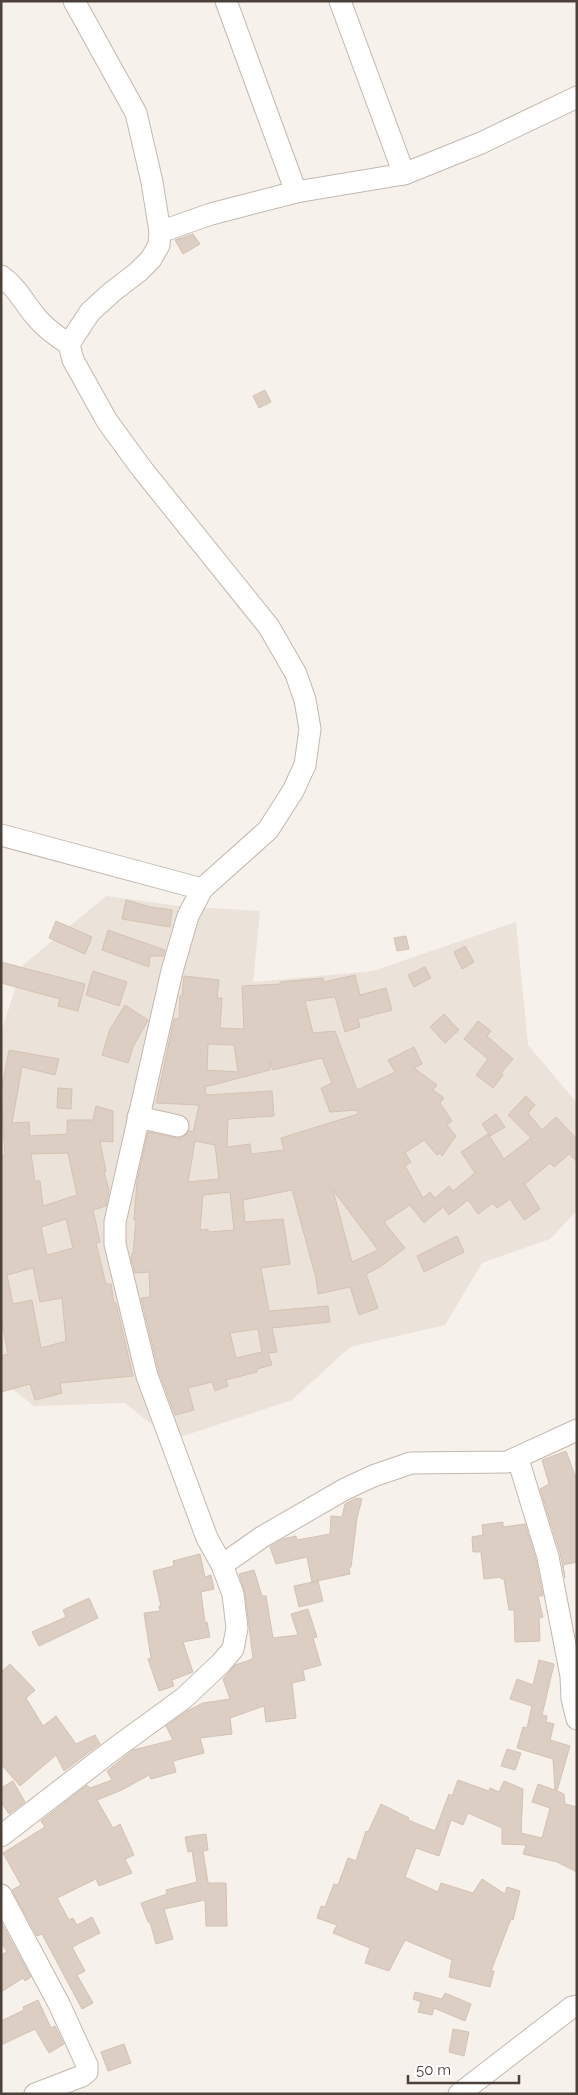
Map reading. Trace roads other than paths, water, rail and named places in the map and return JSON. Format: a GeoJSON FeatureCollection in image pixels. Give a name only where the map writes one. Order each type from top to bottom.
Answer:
{"type":"FeatureCollection","features":[{"type":"Feature","properties":{"kind":"street"},"geometry":{"type":"LineString","coordinates":[[69,344],[90,312],[138,272],[150,259],[159,245],[160,232],[152,182],[136,113],[74,1]]}},
{"type":"Feature","properties":{"kind":"street"},"geometry":{"type":"LineString","coordinates":[[226,1],[296,192]]}},
{"type":"Feature","properties":{"kind":"street"},"geometry":{"type":"LineString","coordinates":[[340,1],[404,174]]}},
{"type":"Feature","properties":{"kind":"street"},"geometry":{"type":"LineString","coordinates":[[160,232],[211,214],[296,192],[404,174],[481,144],[577,97]]}},
{"type":"Feature","properties":{"kind":"street"},"geometry":{"type":"LineString","coordinates":[[1,276],[12,283],[52,334],[69,344],[73,360],[107,421],[142,469],[269,627],[296,674],[305,700],[310,729],[305,765],[293,791],[268,830],[202,889],[188,916],[172,970],[115,1222],[115,1244],[147,1376],[207,1538],[222,1564],[233,1594],[237,1628],[233,1649],[184,1698],[1,1836]]}},
{"type":"Feature","properties":{"kind":"street"},"geometry":{"type":"LineString","coordinates":[[1,835],[202,889]]}},
{"type":"Feature","properties":{"kind":"street"},"geometry":{"type":"LineString","coordinates":[[138,1117],[178,1126]]}},
{"type":"Feature","properties":{"kind":"street"},"geometry":{"type":"LineString","coordinates":[[222,1564],[345,1488],[373,1476],[411,1463],[507,1462],[577,1430]]}},
{"type":"Feature","properties":{"kind":"street"},"geometry":{"type":"LineString","coordinates":[[518,1458],[548,1557],[571,1676],[572,1699],[577,1719]]}},
{"type":"Feature","properties":{"kind":"street"},"geometry":{"type":"LineString","coordinates":[[1,1895],[59,2004],[87,2065],[87,2072],[82,2076],[35,2094]]}},
{"type":"Feature","properties":{"kind":"street"},"geometry":{"type":"LineString","coordinates":[[459,2094],[572,2007],[577,2006]]}}]}
